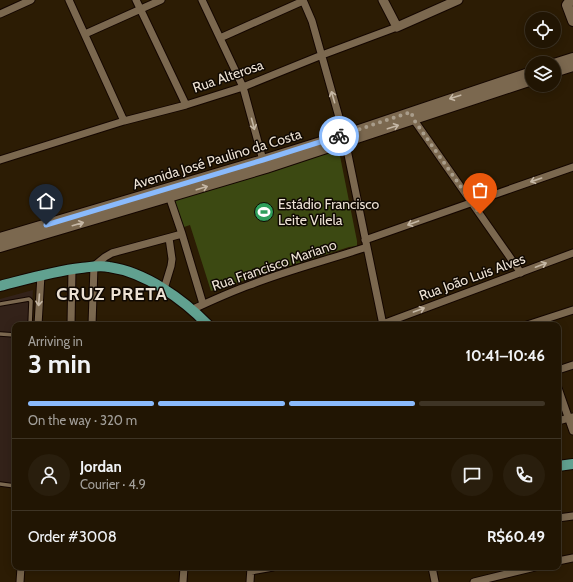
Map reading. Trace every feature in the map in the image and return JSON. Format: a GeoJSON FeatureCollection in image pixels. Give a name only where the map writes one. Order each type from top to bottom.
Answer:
{"type":"FeatureCollection","features":[{"type":"Feature","properties":{"kind":"main road"},"geometry":{"type":"LineString","coordinates":[[568,2],[573,21]]}},
{"type":"Feature","properties":{"kind":"main road"},"geometry":{"type":"LineString","coordinates":[[561,62],[573,58]]}},
{"type":"Feature","properties":{"kind":"main road"},"geometry":{"type":"LineString","coordinates":[[561,70],[573,66]]}},
{"type":"Feature","properties":{"kind":"main road","name":"Avenida José Paulino da Costa"},"geometry":{"type":"LineString","coordinates":[[413,116],[525,75]]}},
{"type":"Feature","properties":{"kind":"main road","name":"Avenida José Paulino da Costa"},"geometry":{"type":"LineString","coordinates":[[0,247],[413,116],[525,82]]}},
{"type":"Feature","properties":{"kind":"main road","name":"Avenida José Paulino da Costa"},"geometry":{"type":"LineString","coordinates":[[0,238],[168,193]]}},
{"type":"Feature","properties":{"kind":"main road"},"geometry":{"type":"LineString","coordinates":[[0,286],[41,275],[72,269],[108,266],[152,281],[191,310],[204,322]]}},
{"type":"Feature","properties":{"kind":"main road"},"geometry":{"type":"LineString","coordinates":[[561,466],[573,464]]}},
{"type":"Feature","properties":{"kind":"street"},"geometry":{"type":"LineString","coordinates":[[0,14],[30,0]]}},
{"type":"Feature","properties":{"kind":"street"},"geometry":{"type":"LineString","coordinates":[[69,0],[124,121]]}},
{"type":"Feature","properties":{"kind":"street"},"geometry":{"type":"LineString","coordinates":[[136,0],[186,105]]}},
{"type":"Feature","properties":{"kind":"street"},"geometry":{"type":"LineString","coordinates":[[85,34],[161,0]]}},
{"type":"Feature","properties":{"kind":"street"},"geometry":{"type":"LineString","coordinates":[[202,0],[243,87],[264,164]]}},
{"type":"Feature","properties":{"kind":"street"},"geometry":{"type":"LineString","coordinates":[[220,38],[303,0],[312,20],[344,138],[381,322]]}},
{"type":"Feature","properties":{"kind":"street"},"geometry":{"type":"LineString","coordinates":[[383,0],[397,27]]}},
{"type":"Feature","properties":{"kind":"street","name":"Rua Alterosa"},"geometry":{"type":"LineString","coordinates":[[0,160],[124,121],[186,105],[243,87],[397,27],[458,0]]}},
{"type":"Feature","properties":{"kind":"street"},"geometry":{"type":"LineString","coordinates":[[413,116],[521,273]]}},
{"type":"Feature","properties":{"kind":"street","name":"Rua Francisco Mariano"},"geometry":{"type":"LineString","coordinates":[[191,310],[221,296],[366,244],[471,202],[573,167]]}},
{"type":"Feature","properties":{"kind":"street"},"geometry":{"type":"LineString","coordinates":[[168,193],[203,304]]}},
{"type":"Feature","properties":{"kind":"street"},"geometry":{"type":"LineString","coordinates":[[92,322],[94,266],[112,253],[182,234]]}},
{"type":"Feature","properties":{"kind":"street"},"geometry":{"type":"LineString","coordinates":[[164,289],[172,259],[169,238]]}},
{"type":"Feature","properties":{"kind":"street","name":"Rua João Luis Alves"},"geometry":{"type":"LineString","coordinates":[[390,322],[573,253]]}},
{"type":"Feature","properties":{"kind":"street"},"geometry":{"type":"LineString","coordinates":[[71,322],[72,269]]}},
{"type":"Feature","properties":{"kind":"street"},"geometry":{"type":"LineString","coordinates":[[38,322],[41,275]]}},
{"type":"Feature","properties":{"kind":"street"},"geometry":{"type":"LineString","coordinates":[[540,322],[573,310]]}},
{"type":"Feature","properties":{"kind":"street"},"geometry":{"type":"LineString","coordinates":[[561,369],[573,365]]}},
{"type":"Feature","properties":{"kind":"street"},"geometry":{"type":"LineString","coordinates":[[561,395],[571,417],[573,431]]}},
{"type":"Feature","properties":{"kind":"street"},"geometry":{"type":"LineString","coordinates":[[561,420],[571,417]]}},
{"type":"Feature","properties":{"kind":"street"},"geometry":{"type":"LineString","coordinates":[[561,518],[573,516]]}},
{"type":"Feature","properties":{"kind":"street"},"geometry":{"type":"LineString","coordinates":[[561,561],[573,558]]}},
{"type":"Feature","properties":{"kind":"street"},"geometry":{"type":"LineString","coordinates":[[20,582],[21,570]]}},
{"type":"Feature","properties":{"kind":"street"},"geometry":{"type":"LineString","coordinates":[[183,582],[184,570]]}},
{"type":"Feature","properties":{"kind":"street"},"geometry":{"type":"LineString","coordinates":[[250,582],[251,570]]}},
{"type":"Feature","properties":{"kind":"street"},"geometry":{"type":"LineString","coordinates":[[433,570],[435,582]]}},
{"type":"Feature","properties":{"kind":"street"},"geometry":{"type":"LineString","coordinates":[[474,582],[523,570]]}},
{"type":"Feature","properties":{"kind":"lane"},"geometry":{"type":"LineString","coordinates":[[0,304],[29,299],[31,301],[30,322]]}},
{"type":"Feature","properties":{"kind":"lane"},"geometry":{"type":"LineString","coordinates":[[0,334],[12,335]]}},
{"type":"Feature","properties":{"kind":"lane"},"geometry":{"type":"LineString","coordinates":[[0,484],[12,486]]}},
{"type":"Feature","properties":{"kind":"shaded area"},"geometry":{"type":"Polygon","coordinates":[[[33,290],[31,322],[12,322],[12,488],[0,487],[0,299],[33,290]]]}},
{"type":"Feature","properties":{"kind":"green space","name":"Estádio Francisco Leite Vilela"},"geometry":{"type":"Polygon","coordinates":[[[335,149],[339,151],[357,246],[349,247],[211,291],[190,225],[181,228],[172,199],[335,149]]]}},
{"type":"Feature","properties":{"kind":"way so far"},"geometry":{"type":"LineString","coordinates":[[339,136],[411,112],[414,120],[480,214]]}},
{"type":"Feature","properties":{"kind":"place","name":"Estádio Francisco Leite Vilela"},"geometry":{"type":"Point","coordinates":[264,212]}},
{"type":"Feature","properties":{"kind":"district","name":"CRUZ PRETA"},"geometry":{"type":"Point","coordinates":[112,294]}},
{"type":"Feature","properties":{"kind":"route"},"geometry":{"type":"LineString","coordinates":[[46,225],[339,136]]}}]}
